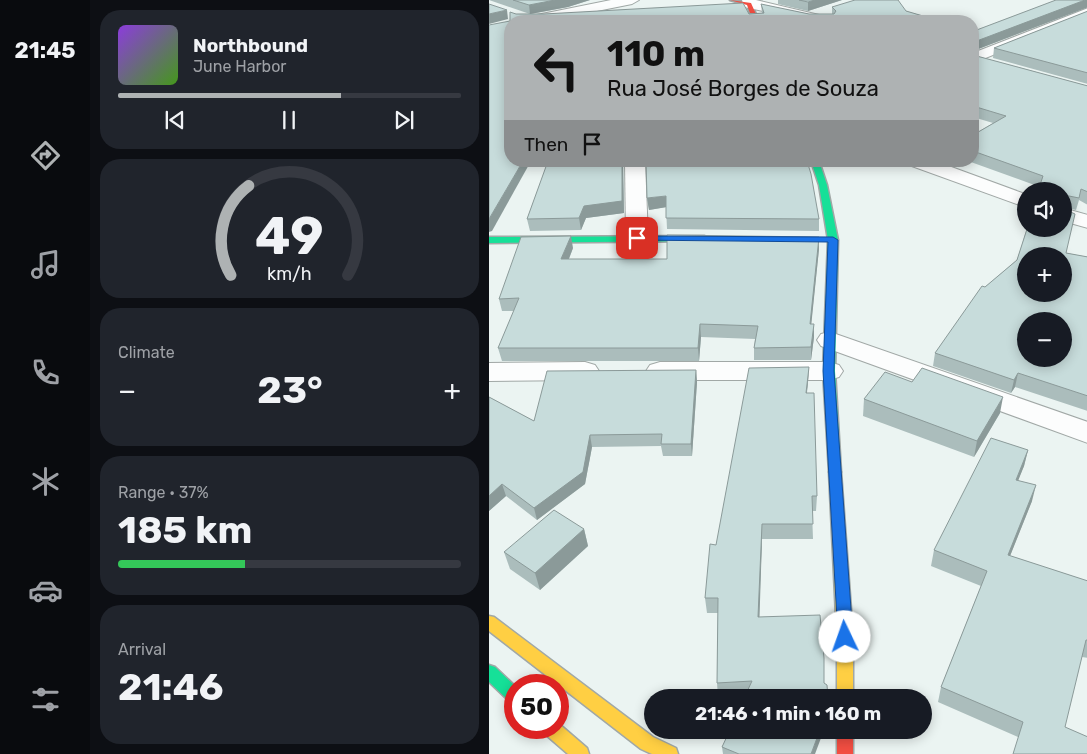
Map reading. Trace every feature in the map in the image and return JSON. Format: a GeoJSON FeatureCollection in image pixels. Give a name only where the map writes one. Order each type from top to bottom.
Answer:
{"type":"FeatureCollection","features":[{"type":"Feature","properties":{"kind":"main road"},"geometry":{"type":"LineString","coordinates":[[733,0],[749,2],[754,15]]}},
{"type":"Feature","properties":{"kind":"main road"},"geometry":{"type":"LineString","coordinates":[[817,167],[823,185],[828,240],[829,371],[845,637],[845,689]]}},
{"type":"Feature","properties":{"kind":"main road"},"geometry":{"type":"LineString","coordinates":[[489,240],[715,239]]}},
{"type":"Feature","properties":{"kind":"main road"},"geometry":{"type":"LineString","coordinates":[[489,622],[647,743],[670,754]]}},
{"type":"Feature","properties":{"kind":"main road"},"geometry":{"type":"LineString","coordinates":[[489,672],[504,686]]}},
{"type":"Feature","properties":{"kind":"main road"},"geometry":{"type":"LineString","coordinates":[[564,739],[581,754]]}},
{"type":"Feature","properties":{"kind":"main road"},"geometry":{"type":"LineString","coordinates":[[845,739],[845,754]]}},
{"type":"Feature","properties":{"kind":"street"},"geometry":{"type":"LineString","coordinates":[[749,2],[801,15]]}},
{"type":"Feature","properties":{"kind":"street"},"geometry":{"type":"LineString","coordinates":[[566,15],[629,5]]}},
{"type":"Feature","properties":{"kind":"street"},"geometry":{"type":"LineString","coordinates":[[815,15],[835,8]]}},
{"type":"Feature","properties":{"kind":"street"},"geometry":{"type":"LineString","coordinates":[[979,57],[1087,12]]}},
{"type":"Feature","properties":{"kind":"street"},"geometry":{"type":"LineString","coordinates":[[979,61],[999,66]]}},
{"type":"Feature","properties":{"kind":"street"},"geometry":{"type":"LineString","coordinates":[[635,167],[637,238]]}},
{"type":"Feature","properties":{"kind":"street"},"geometry":{"type":"LineString","coordinates":[[933,167],[1017,197]]}},
{"type":"Feature","properties":{"kind":"street"},"geometry":{"type":"LineString","coordinates":[[1072,217],[1087,222]]}},
{"type":"Feature","properties":{"kind":"street"},"geometry":{"type":"LineString","coordinates":[[830,340],[1087,433]]}},
{"type":"Feature","properties":{"kind":"street"},"geometry":{"type":"LineString","coordinates":[[489,372],[609,371]]}},
{"type":"Feature","properties":{"kind":"street"},"geometry":{"type":"LineString","coordinates":[[639,371],[829,371]]}},
{"type":"Feature","properties":{"kind":"building"},"geometry":{"type":"Polygon","coordinates":[[[513,0],[555,0],[529,5],[513,0]]]}},
{"type":"Feature","properties":{"kind":"building"},"geometry":{"type":"Polygon","coordinates":[[[799,0],[815,0],[808,2],[799,0]]]}},
{"type":"Feature","properties":{"kind":"building"},"geometry":{"type":"Polygon","coordinates":[[[855,0],[898,0],[906,11],[920,15],[510,15],[510,12],[516,14],[544,14],[743,3],[749,14],[764,13],[761,4],[809,14],[834,14],[836,11],[832,7],[855,0]]]}},
{"type":"Feature","properties":{"kind":"building"},"geometry":{"type":"Polygon","coordinates":[[[1056,0],[1085,0],[979,40],[979,29],[1056,0]]]}},
{"type":"Feature","properties":{"kind":"building"},"geometry":{"type":"Polygon","coordinates":[[[489,4],[507,10],[489,14],[489,4]]]}},
{"type":"Feature","properties":{"kind":"building"},"geometry":{"type":"Polygon","coordinates":[[[1088,11],[1088,73],[994,48],[1088,11]]]}},
{"type":"Feature","properties":{"kind":"building"},"geometry":{"type":"Polygon","coordinates":[[[504,22],[504,167],[519,167],[489,219],[489,25],[504,22]]]}},
{"type":"Feature","properties":{"kind":"building"},"geometry":{"type":"Polygon","coordinates":[[[979,57],[1088,86],[1088,192],[1081,189],[1079,198],[1072,197],[1072,182],[1041,182],[1043,176],[979,153],[979,132],[1006,116],[979,108],[979,57]]]}},
{"type":"Feature","properties":{"kind":"building"},"geometry":{"type":"Polygon","coordinates":[[[546,167],[622,167],[622,201],[584,206],[579,218],[527,219],[546,167]]]}},
{"type":"Feature","properties":{"kind":"building"},"geometry":{"type":"Polygon","coordinates":[[[646,167],[809,167],[819,219],[666,218],[666,196],[647,198],[646,167]]]}},
{"type":"Feature","properties":{"kind":"building"},"geometry":{"type":"Polygon","coordinates":[[[1072,213],[1075,214],[1072,227],[1072,213]]]}},
{"type":"Feature","properties":{"kind":"building"},"geometry":{"type":"Polygon","coordinates":[[[667,235],[819,237],[810,324],[814,324],[811,347],[754,348],[758,326],[700,324],[698,348],[498,348],[519,298],[499,299],[521,237],[571,236],[561,259],[667,259],[667,235]]]}},
{"type":"Feature","properties":{"kind":"building"},"geometry":{"type":"Polygon","coordinates":[[[1024,237],[1070,237],[1067,247],[1021,247],[1024,237]]]}},
{"type":"Feature","properties":{"kind":"building"},"geometry":{"type":"Polygon","coordinates":[[[1072,254],[1088,257],[1088,396],[1018,373],[1014,380],[935,353],[982,286],[985,287],[1017,260],[1017,302],[1072,302],[1072,254]]]}},
{"type":"Feature","properties":{"kind":"building"},"geometry":{"type":"Polygon","coordinates":[[[809,367],[806,393],[814,393],[817,496],[812,496],[813,524],[762,524],[758,617],[820,615],[824,683],[827,685],[827,689],[748,689],[752,681],[717,683],[718,598],[705,598],[710,544],[716,545],[749,368],[809,367]]]}},
{"type":"Feature","properties":{"kind":"building"},"geometry":{"type":"Polygon","coordinates":[[[922,368],[1003,397],[977,441],[864,399],[885,372],[912,382],[922,368]]]}},
{"type":"Feature","properties":{"kind":"building"},"geometry":{"type":"Polygon","coordinates":[[[696,370],[691,444],[661,444],[662,434],[590,435],[583,472],[534,508],[502,484],[489,496],[489,397],[534,421],[547,371],[696,370]]]}},
{"type":"Feature","properties":{"kind":"building"},"geometry":{"type":"Polygon","coordinates":[[[991,438],[1028,450],[1016,480],[1036,485],[1008,555],[1088,581],[1088,640],[1086,640],[1065,727],[1088,737],[1088,754],[1013,754],[1023,722],[941,687],[987,571],[934,550],[991,438]]]}},
{"type":"Feature","properties":{"kind":"building"},"geometry":{"type":"Polygon","coordinates":[[[554,510],[584,529],[535,573],[504,552],[554,510]]]}},
{"type":"Feature","properties":{"kind":"building"},"geometry":{"type":"Polygon","coordinates":[[[726,739],[817,739],[811,754],[739,754],[722,747],[726,739]]]}},
{"type":"Feature","properties":{"kind":"traffic: fast"},"geometry":{"type":"LineString","coordinates":[[817,167],[823,185],[833,240],[829,371],[835,472]]}},
{"type":"Feature","properties":{"kind":"traffic: fast"},"geometry":{"type":"LineString","coordinates":[[489,240],[704,239]]}},
{"type":"Feature","properties":{"kind":"traffic: fast"},"geometry":{"type":"LineString","coordinates":[[489,672],[504,686]]}},
{"type":"Feature","properties":{"kind":"traffic: slow"},"geometry":{"type":"LineString","coordinates":[[835,472],[845,637],[845,689]]}},
{"type":"Feature","properties":{"kind":"traffic: slow"},"geometry":{"type":"LineString","coordinates":[[489,622],[647,743],[670,754]]}},
{"type":"Feature","properties":{"kind":"traffic: slow"},"geometry":{"type":"LineString","coordinates":[[564,739],[581,754]]}},
{"type":"Feature","properties":{"kind":"traffic: jam"},"geometry":{"type":"LineString","coordinates":[[733,0],[749,4],[754,15]]}},
{"type":"Feature","properties":{"kind":"traffic: jam"},"geometry":{"type":"LineString","coordinates":[[845,739],[845,754]]}},
{"type":"Feature","properties":{"kind":"route"},"geometry":{"type":"LineString","coordinates":[[637,238],[833,240],[829,371],[845,637]]}}]}
